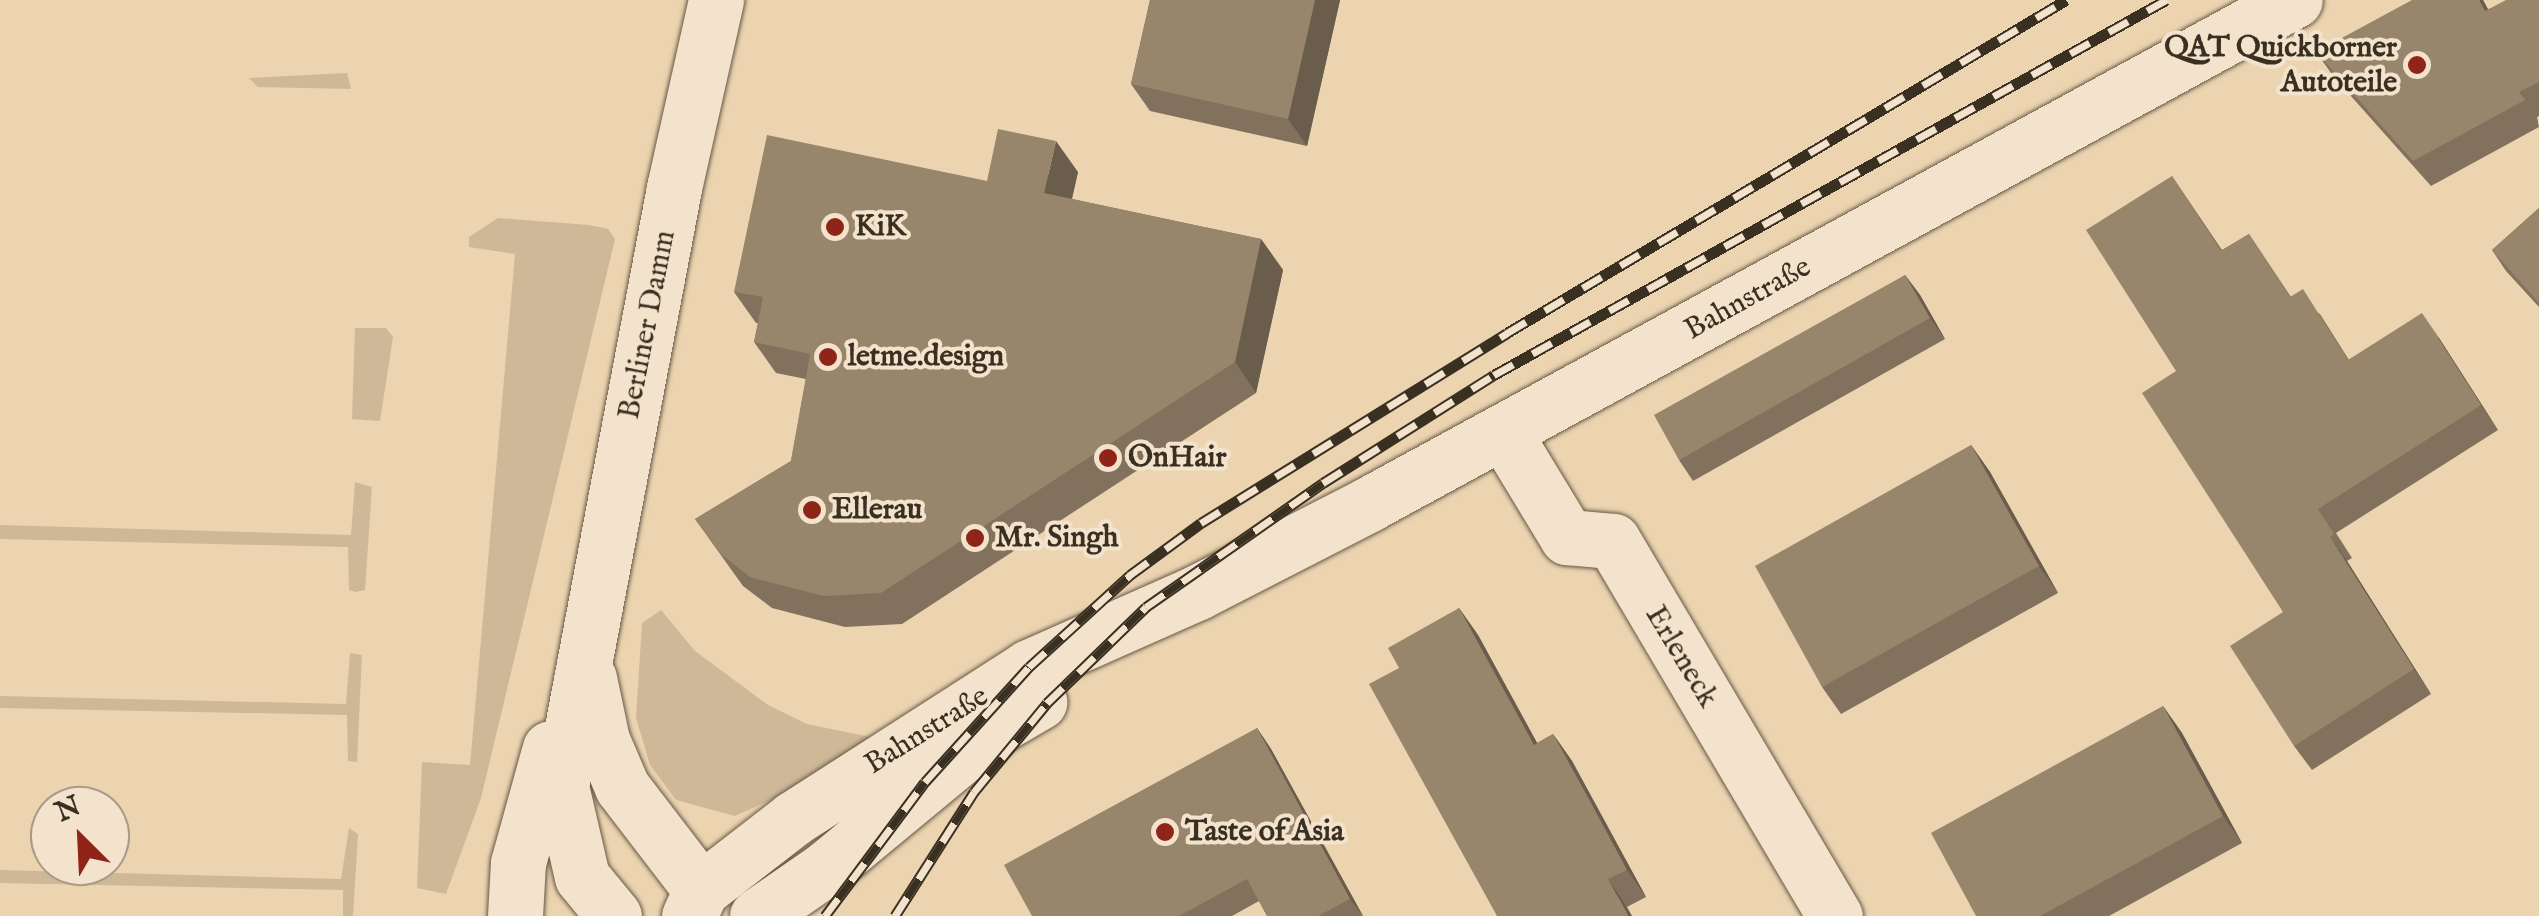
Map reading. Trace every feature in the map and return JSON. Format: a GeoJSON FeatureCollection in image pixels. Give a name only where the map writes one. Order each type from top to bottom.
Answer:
{"type":"FeatureCollection","features":[{"type":"Feature","properties":{"kind":"main road","name":"Berliner Damm"},"geometry":{"type":"LineString","coordinates":[[614,916],[582,877],[561,786],[583,651],[716,0]]}},
{"type":"Feature","properties":{"kind":"main road","name":"Bahnstraße"},"geometry":{"type":"LineString","coordinates":[[695,903],[934,722],[1029,668],[1198,592],[1504,433],[2296,0]]}},
{"type":"Feature","properties":{"kind":"main road","name":"Erleneck"},"geometry":{"type":"LineString","coordinates":[[1504,433],[1567,537],[1612,541],[1836,916]]}},
{"type":"Feature","properties":{"kind":"main road","name":"Bahnstraße"},"geometry":{"type":"LineString","coordinates":[[757,916],[825,870],[998,726],[1144,636],[1198,592]]}},
{"type":"Feature","properties":{"kind":"main road","name":"Berliner Damm"},"geometry":{"type":"LineString","coordinates":[[583,651],[602,740],[622,787],[695,903]]}},
{"type":"Feature","properties":{"kind":"main road"},"geometry":{"type":"LineString","coordinates":[[515,916],[531,802],[583,651]]}},
{"type":"Feature","properties":{"kind":"shaded area"},"geometry":{"type":"Polygon","coordinates":[[[347,73],[351,89],[258,87],[249,78],[347,73]]]}},
{"type":"Feature","properties":{"kind":"shaded area"},"geometry":{"type":"Polygon","coordinates":[[[498,218],[589,225],[608,229],[615,239],[481,798],[446,894],[417,888],[422,762],[470,765],[515,254],[469,247],[469,237],[498,218]]]}},
{"type":"Feature","properties":{"kind":"shaded area"},"geometry":{"type":"Polygon","coordinates":[[[355,328],[386,328],[393,337],[380,421],[352,419],[355,328]]]}},
{"type":"Feature","properties":{"kind":"shaded area"},"geometry":{"type":"Polygon","coordinates":[[[355,482],[372,487],[365,590],[356,592],[349,590],[348,547],[0,539],[0,525],[351,535],[355,482]]]}},
{"type":"Feature","properties":{"kind":"shaded area"},"geometry":{"type":"Polygon","coordinates":[[[661,610],[695,651],[768,705],[807,724],[875,738],[793,790],[735,816],[676,800],[650,765],[636,718],[642,623],[661,610]]]}},
{"type":"Feature","properties":{"kind":"shaded area"},"geometry":{"type":"Polygon","coordinates":[[[350,653],[362,655],[357,762],[348,761],[347,715],[0,708],[0,696],[346,704],[350,653]]]}},
{"type":"Feature","properties":{"kind":"shaded area"},"geometry":{"type":"Polygon","coordinates":[[[349,828],[358,834],[353,916],[343,916],[343,890],[130,886],[130,873],[341,879],[349,828]]]}},
{"type":"Feature","properties":{"kind":"shaded area"},"geometry":{"type":"Polygon","coordinates":[[[0,870],[30,871],[30,884],[0,883],[0,870]]]}},
{"type":"Feature","properties":{"kind":"building"},"geometry":{"type":"Polygon","coordinates":[[[1150,0],[1315,0],[1288,119],[1131,84],[1150,0]]]}},
{"type":"Feature","properties":{"kind":"building"},"geometry":{"type":"Polygon","coordinates":[[[2412,0],[2479,0],[2485,11],[2506,0],[2539,0],[2539,82],[2519,92],[2525,100],[2413,161],[2316,52],[2412,0]]]}},
{"type":"Feature","properties":{"kind":"building"},"geometry":{"type":"Polygon","coordinates":[[[998,129],[1056,141],[1044,193],[1261,239],[1235,362],[881,593],[823,596],[750,577],[721,554],[695,519],[791,461],[810,354],[754,342],[763,297],[734,292],[767,135],[987,181],[998,129]]]}},
{"type":"Feature","properties":{"kind":"building"},"geometry":{"type":"Polygon","coordinates":[[[2172,176],[2221,251],[2249,234],[2290,297],[2303,289],[2348,360],[2422,313],[2481,405],[2318,509],[2334,534],[2330,537],[2414,669],[2294,746],[2230,646],[2283,612],[2142,393],[2176,371],[2086,230],[2172,176]]]}},
{"type":"Feature","properties":{"kind":"building"},"geometry":{"type":"Polygon","coordinates":[[[2539,208],[2539,303],[2492,250],[2539,208]]]}},
{"type":"Feature","properties":{"kind":"building"},"geometry":{"type":"Polygon","coordinates":[[[1905,275],[1930,318],[1679,460],[1654,415],[1905,275]]]}},
{"type":"Feature","properties":{"kind":"building"},"geometry":{"type":"Polygon","coordinates":[[[1971,445],[2039,566],[1822,687],[1755,566],[1971,445]]]}},
{"type":"Feature","properties":{"kind":"building"},"geometry":{"type":"Polygon","coordinates":[[[1459,608],[1534,745],[1553,734],[1590,801],[1627,870],[1608,879],[1628,916],[1497,916],[1369,684],[1399,668],[1388,648],[1459,608]]]}},
{"type":"Feature","properties":{"kind":"building"},"geometry":{"type":"Polygon","coordinates":[[[2163,706],[2223,816],[2040,916],[1976,916],[1931,833],[2163,706]]]}},
{"type":"Feature","properties":{"kind":"building"},"geometry":{"type":"Polygon","coordinates":[[[1257,728],[1350,899],[1318,916],[1267,916],[1247,879],[1179,916],[1032,916],[1004,865],[1257,728]]]}},
{"type":"Feature","properties":{"kind":"railway"},"geometry":{"type":"LineString","coordinates":[[825,916],[925,782],[1029,667],[1130,575],[1201,523],[1507,333],[2066,0]]}},
{"type":"Feature","properties":{"kind":"railway"},"geometry":{"type":"LineString","coordinates":[[895,916],[974,792],[1047,703],[1146,607],[1323,483],[1494,375],[2166,0]]}},
{"type":"Feature","properties":{"kind":"place","name":"QAT Quickborner Autoteile"},"geometry":{"type":"Point","coordinates":[2417,65]}},
{"type":"Feature","properties":{"kind":"place","name":"KiK"},"geometry":{"type":"Point","coordinates":[835,227]}},
{"type":"Feature","properties":{"kind":"place","name":"letme.design"},"geometry":{"type":"Point","coordinates":[828,357]}},
{"type":"Feature","properties":{"kind":"place","name":"OnHair"},"geometry":{"type":"Point","coordinates":[1108,458]}},
{"type":"Feature","properties":{"kind":"place","name":"Ellerau"},"geometry":{"type":"Point","coordinates":[812,510]}},
{"type":"Feature","properties":{"kind":"place","name":"Mr. Singh"},"geometry":{"type":"Point","coordinates":[975,538]}},
{"type":"Feature","properties":{"kind":"place","name":"Taste of Asia"},"geometry":{"type":"Point","coordinates":[1165,832]}}]}
